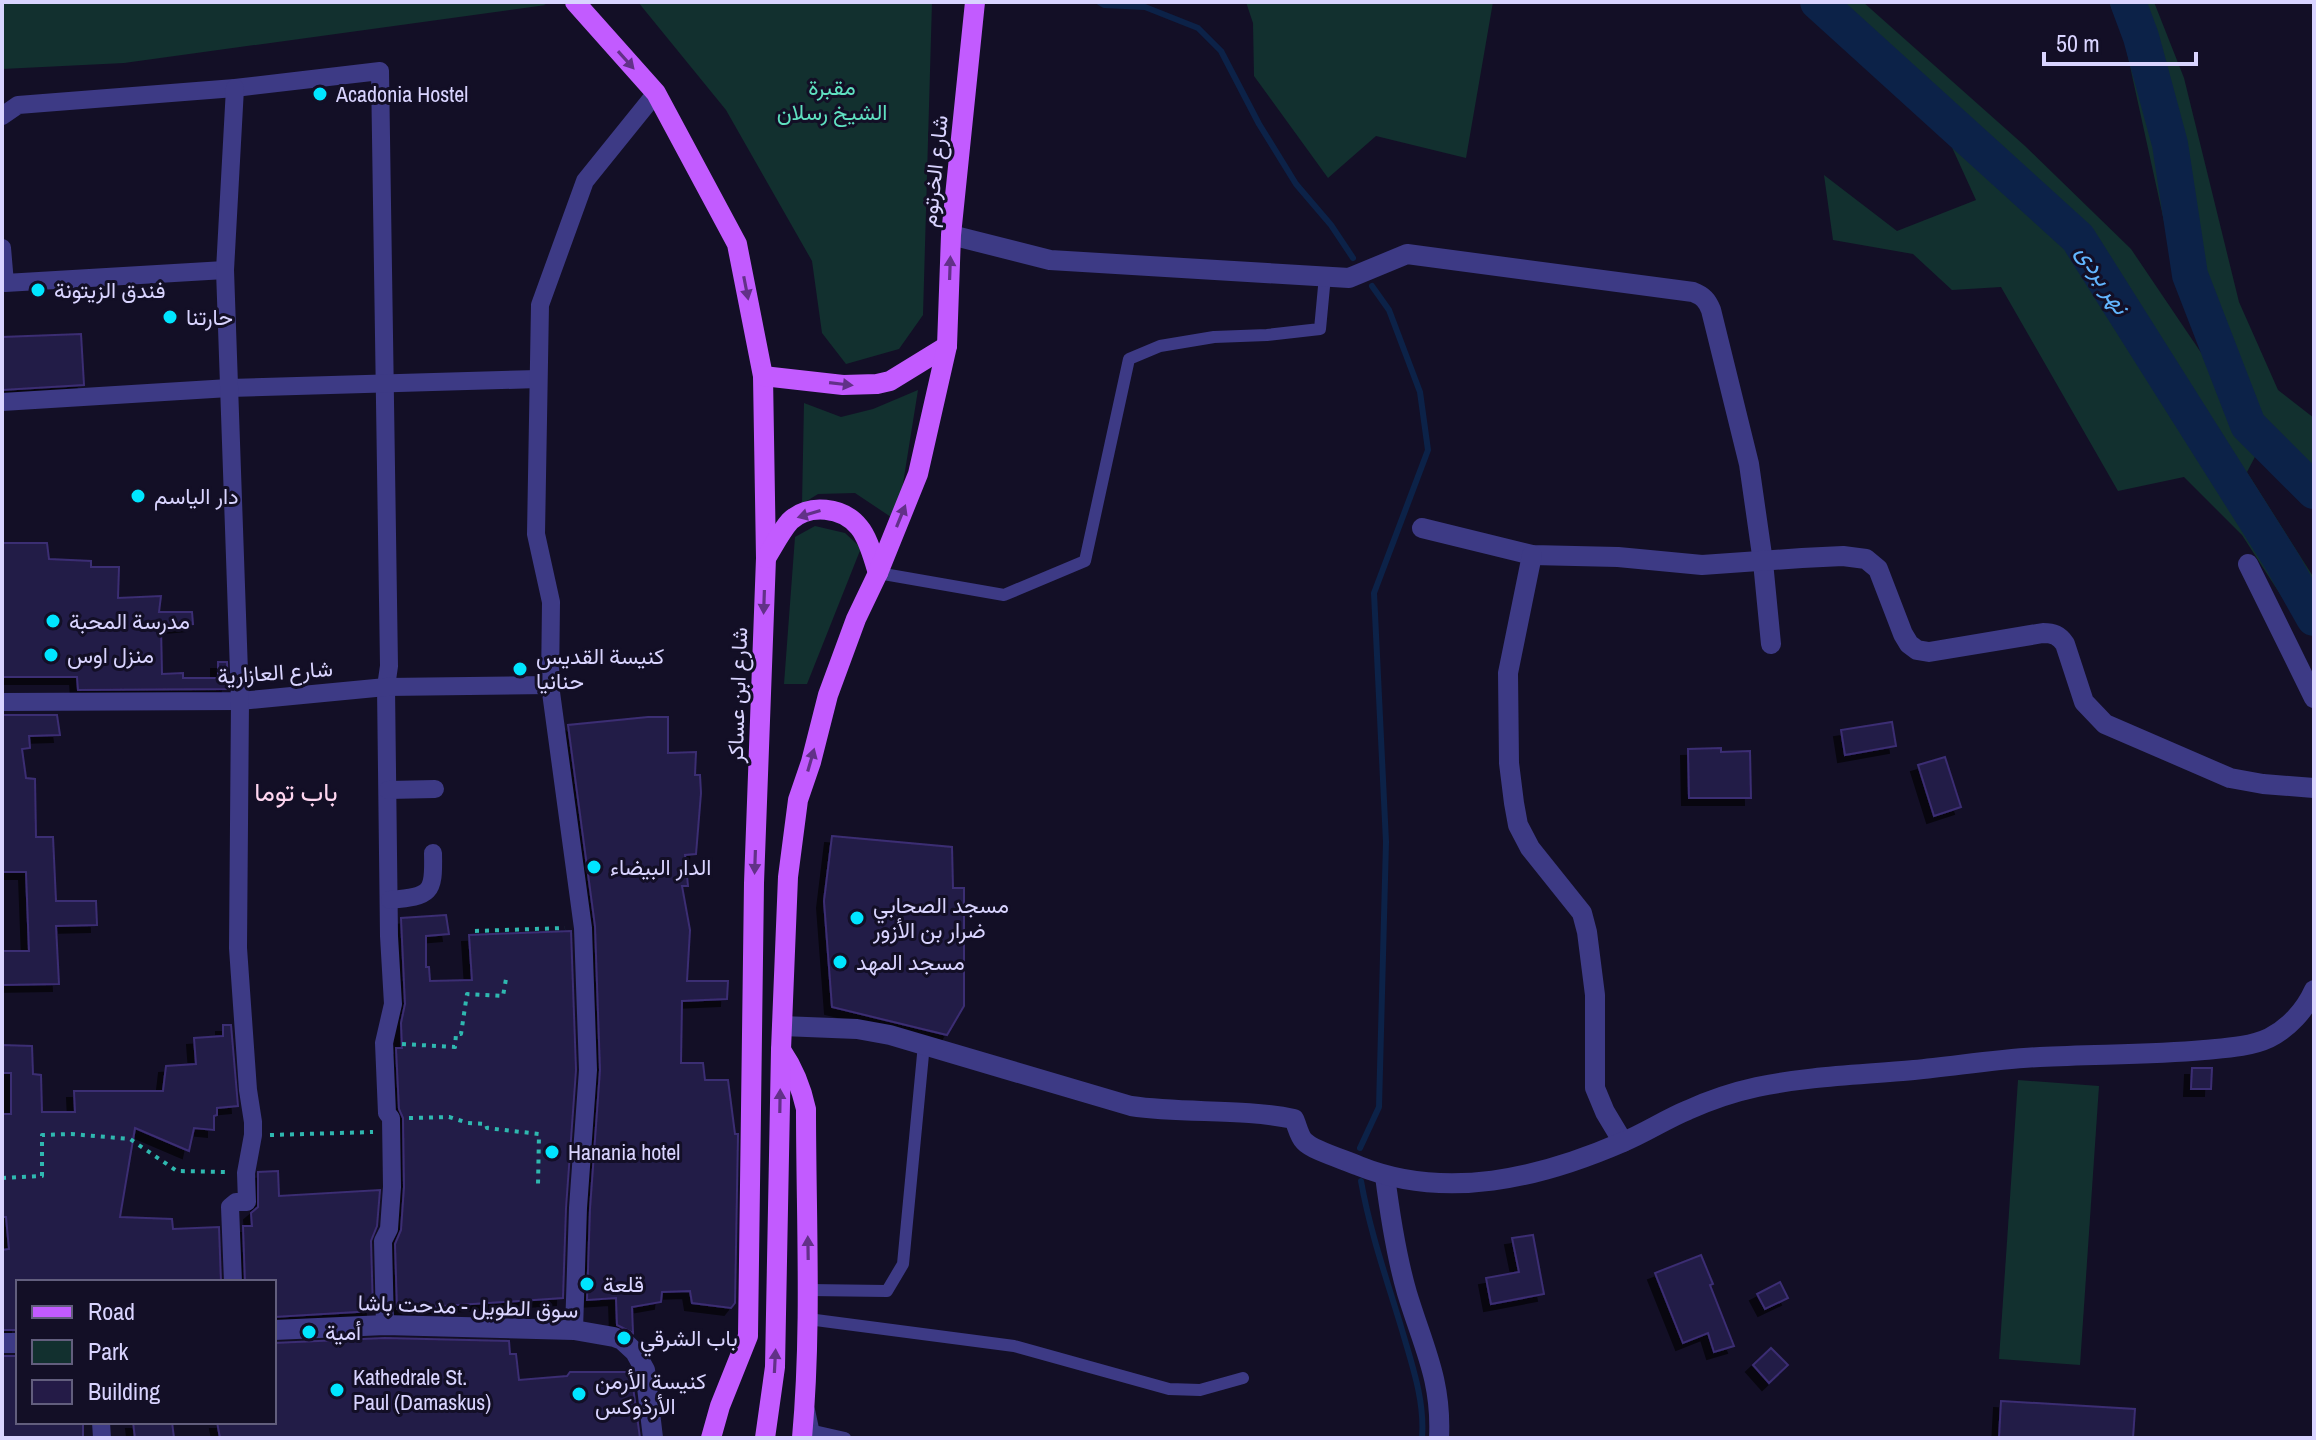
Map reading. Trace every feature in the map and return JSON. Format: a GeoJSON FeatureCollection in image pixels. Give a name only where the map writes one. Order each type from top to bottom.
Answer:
{"type":"FeatureCollection","features":[{"type":"Feature","properties":{"kind":"main road","name":"شارع ابن عساكر"},"geometry":{"type":"LineString","coordinates":[[575,2],[656,93],[737,244],[763,376],[766,558],[754,883],[748,1336],[720,1406],[711,1438]]}},
{"type":"Feature","properties":{"kind":"main road","name":"شارع الخرتوم"},"geometry":{"type":"LineString","coordinates":[[947,346],[951,235],[975,2]]}},
{"type":"Feature","properties":{"kind":"main road"},"geometry":{"type":"LineString","coordinates":[[763,376],[843,385],[877,384],[890,381],[947,346]]}},
{"type":"Feature","properties":{"kind":"main road"},"geometry":{"type":"LineString","coordinates":[[765,1438],[775,1367],[781,1050],[788,877],[798,800],[828,695],[856,619],[918,474],[947,346]]}},
{"type":"Feature","properties":{"kind":"main road"},"geometry":{"type":"LineString","coordinates":[[766,558],[790,522],[809,511],[831,510],[858,526],[878,573]]}},
{"type":"Feature","properties":{"kind":"main road"},"geometry":{"type":"LineString","coordinates":[[781,1050],[798,1079],[806,1109],[809,1290],[806,1400],[810,1436]]}},
{"type":"Feature","properties":{"kind":"street"},"geometry":{"type":"LineString","coordinates":[[2,116],[18,105],[235,88],[380,71],[389,666],[386,687],[389,936],[393,1004],[384,1043],[387,1113],[391,1125],[392,1187],[389,1229],[383,1241],[385,1325]]}},
{"type":"Feature","properties":{"kind":"street"},"geometry":{"type":"LineString","coordinates":[[233,1280],[230,1207],[236,1202],[247,1202],[246,1173],[253,1135],[238,948],[240,701],[225,270],[235,88]]}},
{"type":"Feature","properties":{"kind":"street"},"geometry":{"type":"LineString","coordinates":[[574,1330],[578,1208],[588,1070],[583,928],[550,685],[551,602],[536,534],[540,305],[585,181],[656,93]]}},
{"type":"Feature","properties":{"kind":"street"},"geometry":{"type":"LineString","coordinates":[[951,235],[1050,260],[1349,278],[1407,254],[1702,295],[1711,310],[1749,464],[1771,644]]}},
{"type":"Feature","properties":{"kind":"street"},"geometry":{"type":"LineString","coordinates":[[2,248],[5,283],[225,270]]}},
{"type":"Feature","properties":{"kind":"street"},"geometry":{"type":"LineString","coordinates":[[2,402],[229,388],[538,379]]}},
{"type":"Feature","properties":{"kind":"street"},"geometry":{"type":"LineString","coordinates":[[1422,528],[1532,555],[1618,557],[1702,565],[1829,557],[1866,559],[1878,569],[1903,634],[1917,650],[1929,652],[2052,633],[2065,644],[2084,702],[2105,724],[2230,778],[2314,788]]}},
{"type":"Feature","properties":{"kind":"street"},"geometry":{"type":"LineString","coordinates":[[1532,555],[1508,673],[1509,763],[1514,803],[1518,825],[1530,848],[1582,913],[1595,995],[1595,1088],[1623,1142]]}},
{"type":"Feature","properties":{"kind":"street"},"geometry":{"type":"LineString","coordinates":[[2248,564],[2314,698]]}},
{"type":"Feature","properties":{"kind":"street","name":"شارع العازارية"},"geometry":{"type":"LineString","coordinates":[[2,702],[240,701],[386,687],[550,685]]}},
{"type":"Feature","properties":{"kind":"street"},"geometry":{"type":"LineString","coordinates":[[388,790],[435,789]]}},
{"type":"Feature","properties":{"kind":"street"},"geometry":{"type":"LineString","coordinates":[[390,900],[416,898],[425,893],[434,882],[433,853]]}},
{"type":"Feature","properties":{"kind":"street"},"geometry":{"type":"LineString","coordinates":[[782,1026],[857,1029],[890,1035],[1131,1106],[1159,1110],[1258,1113],[1294,1119],[1304,1141],[1327,1154],[1385,1176],[1431,1182],[1500,1180],[1537,1173],[1623,1142],[1687,1110],[1717,1099],[1800,1079],[2019,1058],[2233,1047],[2267,1039],[2288,1025],[2308,1004],[2314,990]]}},
{"type":"Feature","properties":{"kind":"street"},"geometry":{"type":"LineString","coordinates":[[1385,1176],[1399,1263],[1438,1394],[1439,1438]]}},
{"type":"Feature","properties":{"kind":"street","name":"سوق الطويل - مدحت باشا"},"geometry":{"type":"LineString","coordinates":[[276,1330],[385,1325],[574,1330],[622,1340],[635,1352],[645,1370],[653,1437]]}},
{"type":"Feature","properties":{"kind":"lane"},"geometry":{"type":"LineString","coordinates":[[878,573],[1004,595],[1085,561],[1129,359],[1160,346],[1214,337],[1320,329],[1325,276]]}},
{"type":"Feature","properties":{"kind":"lane"},"geometry":{"type":"LineString","coordinates":[[809,1290],[887,1291],[903,1264],[924,1044]]}},
{"type":"Feature","properties":{"kind":"lane"},"geometry":{"type":"LineString","coordinates":[[808,1319],[1014,1346],[1169,1389],[1200,1390],[1243,1378]]}},
{"type":"Feature","properties":{"kind":"lane"},"geometry":{"type":"LineString","coordinates":[[810,1436],[845,1438]]}},
{"type":"Feature","properties":{"kind":"path"},"geometry":{"type":"LineString","coordinates":[[475,931],[583,928]]}},
{"type":"Feature","properties":{"kind":"path"},"geometry":{"type":"LineString","coordinates":[[384,1043],[455,1047],[456,1034],[461,1034],[467,994],[503,996],[506,979]]}},
{"type":"Feature","properties":{"kind":"path"},"geometry":{"type":"LineString","coordinates":[[253,1135],[391,1125],[449,1117],[486,1124],[487,1128],[539,1134],[538,1185]]}},
{"type":"Feature","properties":{"kind":"path"},"geometry":{"type":"LineString","coordinates":[[2,1178],[42,1176],[42,1135],[71,1134],[130,1139],[177,1171],[246,1173]]}},
{"type":"Feature","properties":{"kind":"green space"},"geometry":{"type":"Polygon","coordinates":[[[2,2],[539,2],[546,5],[124,63],[2,69],[2,2]]]}},
{"type":"Feature","properties":{"kind":"green space","name":"مقبرة الشيخ رسلان"},"geometry":{"type":"Polygon","coordinates":[[[638,2],[932,2],[923,315],[899,349],[846,364],[822,333],[812,261],[726,110],[638,2]]]}},
{"type":"Feature","properties":{"kind":"green space"},"geometry":{"type":"Polygon","coordinates":[[[1246,2],[1493,2],[1466,158],[1376,136],[1328,178],[1254,76],[1253,23],[1246,2]]]}},
{"type":"Feature","properties":{"kind":"green space"},"geometry":{"type":"Polygon","coordinates":[[[1803,2],[1863,2],[2025,146],[2131,249],[2206,360],[2176,276],[2124,39],[2109,2],[2154,2],[2184,78],[2239,302],[2278,390],[2314,418],[2314,473],[2268,432],[2247,472],[2314,578],[2314,613],[2300,625],[2242,535],[2184,477],[2118,491],[2001,287],[1952,290],[1913,254],[1833,240],[1824,175],[1897,231],[1976,200],[1945,132],[1881,80],[1803,2]]]}},
{"type":"Feature","properties":{"kind":"green space"},"geometry":{"type":"Polygon","coordinates":[[[918,390],[897,521],[855,493],[818,494],[802,504],[804,403],[841,417],[873,409],[918,390]]]}},
{"type":"Feature","properties":{"kind":"green space"},"geometry":{"type":"Polygon","coordinates":[[[815,526],[845,533],[861,548],[807,684],[784,684],[795,537],[815,526]]]}},
{"type":"Feature","properties":{"kind":"green space"},"geometry":{"type":"Polygon","coordinates":[[[2018,1080],[2099,1086],[2080,1365],[1999,1359],[2018,1080]]]}},
{"type":"Feature","properties":{"kind":"building"},"geometry":{"type":"Polygon","coordinates":[[[81,334],[84,385],[2,390],[2,337],[81,334]]]}},
{"type":"Feature","properties":{"kind":"building"},"geometry":{"type":"Polygon","coordinates":[[[2,543],[47,543],[49,559],[91,561],[91,567],[119,567],[118,598],[161,596],[159,612],[192,612],[193,624],[161,627],[162,674],[183,673],[183,678],[218,678],[218,662],[227,662],[228,689],[78,690],[77,677],[2,677],[2,543]]]}},
{"type":"Feature","properties":{"kind":"building"},"geometry":{"type":"Polygon","coordinates":[[[2,715],[57,715],[60,735],[29,736],[30,748],[22,749],[26,778],[35,779],[36,837],[53,837],[56,901],[96,901],[97,925],[56,926],[59,984],[2,985],[2,951],[29,951],[26,872],[2,872],[2,715]]]}},
{"type":"Feature","properties":{"kind":"building"},"geometry":{"type":"Polygon","coordinates":[[[668,717],[668,753],[696,752],[695,775],[700,775],[696,854],[685,855],[688,886],[682,886],[690,930],[687,981],[728,981],[727,999],[682,1001],[681,1063],[703,1063],[705,1080],[728,1080],[735,1134],[738,1134],[735,1303],[731,1308],[692,1303],[690,1291],[662,1292],[661,1302],[632,1307],[633,1333],[617,1325],[616,1298],[587,1300],[600,1070],[595,926],[568,725],[668,717]]]}},
{"type":"Feature","properties":{"kind":"building"},"geometry":{"type":"Polygon","coordinates":[[[1892,722],[1896,746],[1845,755],[1841,730],[1892,722]]]}},
{"type":"Feature","properties":{"kind":"building"},"geometry":{"type":"Polygon","coordinates":[[[1721,748],[1721,752],[1750,751],[1751,798],[1689,798],[1688,749],[1721,748]]]}},
{"type":"Feature","properties":{"kind":"building"},"geometry":{"type":"Polygon","coordinates":[[[1945,757],[1961,807],[1934,816],[1918,765],[1945,757]]]}},
{"type":"Feature","properties":{"kind":"building"},"geometry":{"type":"Polygon","coordinates":[[[832,836],[952,847],[953,888],[964,888],[964,1006],[947,1035],[832,1007],[824,901],[832,836]]]}},
{"type":"Feature","properties":{"kind":"building"},"geometry":{"type":"Polygon","coordinates":[[[446,915],[449,934],[426,936],[426,967],[429,967],[430,981],[472,980],[469,935],[571,931],[576,1070],[563,1298],[397,1309],[395,1244],[401,1230],[404,1187],[403,1118],[399,1109],[396,1048],[402,1048],[401,1023],[405,1004],[401,918],[446,915]]]}},
{"type":"Feature","properties":{"kind":"building"},"geometry":{"type":"Polygon","coordinates":[[[223,1025],[231,1025],[238,1106],[217,1108],[214,1130],[194,1128],[189,1151],[135,1128],[120,1217],[172,1219],[173,1229],[219,1227],[221,1280],[16,1280],[16,1330],[2,1330],[2,1250],[9,1249],[6,1217],[2,1217],[2,1114],[11,1114],[11,1073],[2,1073],[2,1045],[32,1046],[33,1074],[41,1075],[42,1112],[75,1112],[74,1091],[163,1091],[166,1066],[196,1064],[194,1038],[223,1036],[223,1025]]]}},
{"type":"Feature","properties":{"kind":"building"},"geometry":{"type":"Polygon","coordinates":[[[2192,1068],[2212,1068],[2211,1089],[2191,1089],[2192,1068]]]}},
{"type":"Feature","properties":{"kind":"building"},"geometry":{"type":"Polygon","coordinates":[[[278,1171],[279,1196],[380,1190],[377,1226],[371,1241],[373,1311],[276,1317],[276,1280],[245,1280],[243,1226],[252,1226],[251,1213],[258,1207],[258,1172],[278,1171]]]}},
{"type":"Feature","properties":{"kind":"building"},"geometry":{"type":"Polygon","coordinates":[[[1533,1235],[1544,1294],[1491,1304],[1486,1278],[1519,1272],[1512,1238],[1533,1235]]]}},
{"type":"Feature","properties":{"kind":"building"},"geometry":{"type":"Polygon","coordinates":[[[1701,1255],[1734,1346],[1714,1352],[1708,1333],[1683,1343],[1655,1273],[1701,1255]]]}},
{"type":"Feature","properties":{"kind":"building"},"geometry":{"type":"Polygon","coordinates":[[[1780,1282],[1788,1298],[1765,1309],[1757,1294],[1780,1282]]]}},
{"type":"Feature","properties":{"kind":"building"},"geometry":{"type":"Polygon","coordinates":[[[385,1338],[509,1341],[510,1354],[516,1354],[519,1380],[567,1376],[570,1372],[631,1372],[640,1438],[220,1438],[217,1424],[276,1424],[276,1343],[385,1338]]]}},
{"type":"Feature","properties":{"kind":"building"},"geometry":{"type":"Polygon","coordinates":[[[1771,1348],[1788,1365],[1769,1383],[1753,1365],[1771,1348]]]}},
{"type":"Feature","properties":{"kind":"building"},"geometry":{"type":"Polygon","coordinates":[[[2,1356],[16,1356],[16,1424],[83,1424],[83,1438],[3,1438],[2,1356]]]}},
{"type":"Feature","properties":{"kind":"building"},"geometry":{"type":"Polygon","coordinates":[[[2001,1401],[2135,1409],[2133,1438],[1999,1438],[2001,1401]]]}},
{"type":"Feature","properties":{"kind":"building"},"geometry":{"type":"Polygon","coordinates":[[[133,1424],[172,1424],[174,1438],[135,1438],[133,1424]]]}},
{"type":"Feature","properties":{"kind":"waterway"},"geometry":{"type":"LineString","coordinates":[[1099,2],[1104,5],[1145,7],[1198,28],[1221,51],[1259,124],[1296,184],[1331,225],[1353,258]]}},
{"type":"Feature","properties":{"kind":"waterway","name":"نهر بردى"},"geometry":{"type":"LineString","coordinates":[[1818,2],[2078,238],[2283,563],[2314,618]]}},
{"type":"Feature","properties":{"kind":"waterway","name":"نهر بردى"},"geometry":{"type":"LineString","coordinates":[[2128,2],[2141,37],[2170,144],[2190,275],[2248,425],[2314,491]]}},
{"type":"Feature","properties":{"kind":"waterway"},"geometry":{"type":"LineString","coordinates":[[1360,1148],[1379,1107],[1386,842],[1374,593],[1428,450],[1420,392],[1389,310],[1372,286]]}},
{"type":"Feature","properties":{"kind":"waterway"},"geometry":{"type":"LineString","coordinates":[[1361,1181],[1374,1237],[1417,1383],[1422,1410],[1422,1438]]}},
{"type":"Feature","properties":{"kind":"place","name":"Acadonia Hostel"},"geometry":{"type":"Point","coordinates":[320,94]}},
{"type":"Feature","properties":{"kind":"place","name":"فندق الزيتونة"},"geometry":{"type":"Point","coordinates":[38,290]}},
{"type":"Feature","properties":{"kind":"place","name":"حارتنا"},"geometry":{"type":"Point","coordinates":[170,317]}},
{"type":"Feature","properties":{"kind":"place","name":"دار الياسم"},"geometry":{"type":"Point","coordinates":[138,496]}},
{"type":"Feature","properties":{"kind":"place","name":"مدرسة المحبة"},"geometry":{"type":"Point","coordinates":[53,621]}},
{"type":"Feature","properties":{"kind":"place","name":"منزل اوس"},"geometry":{"type":"Point","coordinates":[51,655]}},
{"type":"Feature","properties":{"kind":"place","name":"كنيسة القديس حنانيا"},"geometry":{"type":"Point","coordinates":[520,669]}},
{"type":"Feature","properties":{"kind":"place","name":"الدار البيضاء"},"geometry":{"type":"Point","coordinates":[594,867]}},
{"type":"Feature","properties":{"kind":"place","name":"مسجد الصحابي ضرار بن الأزور"},"geometry":{"type":"Point","coordinates":[857,918]}},
{"type":"Feature","properties":{"kind":"place","name":"مسجد المهد"},"geometry":{"type":"Point","coordinates":[840,962]}},
{"type":"Feature","properties":{"kind":"place","name":"Hanania hotel"},"geometry":{"type":"Point","coordinates":[552,1152]}},
{"type":"Feature","properties":{"kind":"place","name":"قلعة"},"geometry":{"type":"Point","coordinates":[587,1284]}},
{"type":"Feature","properties":{"kind":"place","name":"أمية"},"geometry":{"type":"Point","coordinates":[309,1332]}},
{"type":"Feature","properties":{"kind":"place","name":"باب الشرقي"},"geometry":{"type":"Point","coordinates":[624,1338]}},
{"type":"Feature","properties":{"kind":"place","name":"Kathedrale St. Paul (Damaskus)"},"geometry":{"type":"Point","coordinates":[337,1390]}},
{"type":"Feature","properties":{"kind":"place","name":"كنيسة الأرمن الأرذوكس"},"geometry":{"type":"Point","coordinates":[579,1394]}},
{"type":"Feature","properties":{"kind":"district","name":"باب توما"},"geometry":{"type":"Point","coordinates":[296,791]}}]}
